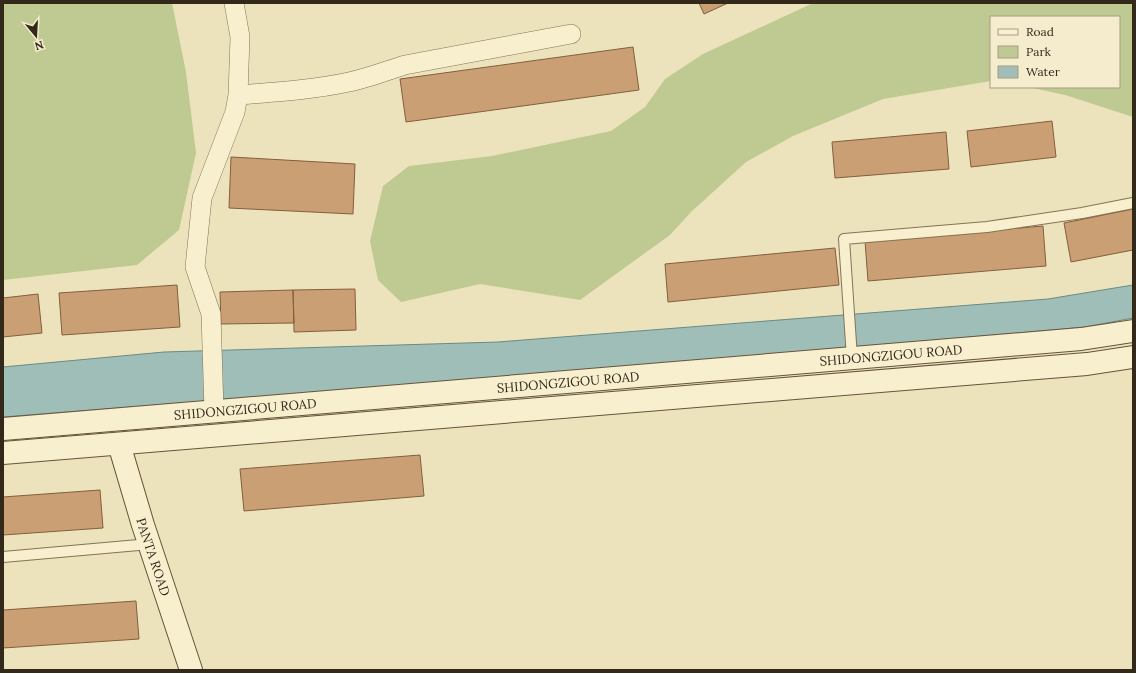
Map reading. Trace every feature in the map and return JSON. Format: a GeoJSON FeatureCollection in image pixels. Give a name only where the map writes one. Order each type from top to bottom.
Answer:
{"type":"FeatureCollection","features":[{"type":"Feature","properties":{"kind":"main road","name":"SHIDONGZIGOU ROAD"},"geometry":{"type":"LineString","coordinates":[[3,428],[214,407],[851,353],[1081,339],[1133,331]]}},
{"type":"Feature","properties":{"kind":"main road","name":"SHIDONGZIGOU ROAD"},"geometry":{"type":"LineString","coordinates":[[3,453],[1071,365],[1133,357]]}},
{"type":"Feature","properties":{"kind":"main road","name":"PANTA ROAD"},"geometry":{"type":"LineString","coordinates":[[119,444],[191,670]]}},
{"type":"Feature","properties":{"kind":"street"},"geometry":{"type":"LineString","coordinates":[[214,407],[211,314],[195,267],[202,198],[235,112],[238,95],[240,37],[234,3]]}},
{"type":"Feature","properties":{"kind":"street"},"geometry":{"type":"LineString","coordinates":[[238,95],[304,89],[349,82],[378,74],[405,64],[571,34]]}},
{"type":"Feature","properties":{"kind":"lane"},"geometry":{"type":"LineString","coordinates":[[851,353],[844,239],[987,227],[1082,213],[1133,203]]}},
{"type":"Feature","properties":{"kind":"lane"},"geometry":{"type":"LineString","coordinates":[[3,557],[150,544]]}},
{"type":"Feature","properties":{"kind":"green space"},"geometry":{"type":"Polygon","coordinates":[[[3,3],[172,3],[186,72],[196,153],[179,230],[137,265],[3,280],[3,3]]]}},
{"type":"Feature","properties":{"kind":"green space"},"geometry":{"type":"Polygon","coordinates":[[[813,3],[1133,3],[1133,117],[1065,95],[1033,88],[1120,88],[1120,16],[990,16],[990,81],[883,99],[793,136],[746,162],[691,212],[670,235],[580,300],[480,284],[401,302],[378,280],[370,241],[383,186],[409,166],[492,156],[611,131],[645,107],[665,79],[703,54],[813,3]]]}},
{"type":"Feature","properties":{"kind":"water"},"geometry":{"type":"Polygon","coordinates":[[[1133,285],[1133,318],[1085,327],[550,374],[3,417],[3,367],[164,352],[498,342],[1048,299],[1133,285]]]}},
{"type":"Feature","properties":{"kind":"building"},"geometry":{"type":"Polygon","coordinates":[[[699,3],[728,3],[704,14],[699,3]]]}},
{"type":"Feature","properties":{"kind":"building"},"geometry":{"type":"Polygon","coordinates":[[[633,47],[639,90],[406,122],[400,79],[633,47]]]}},
{"type":"Feature","properties":{"kind":"building"},"geometry":{"type":"Polygon","coordinates":[[[1052,121],[1056,157],[971,167],[967,131],[1052,121]]]}},
{"type":"Feature","properties":{"kind":"building"},"geometry":{"type":"Polygon","coordinates":[[[946,132],[949,169],[835,178],[832,142],[946,132]]]}},
{"type":"Feature","properties":{"kind":"building"},"geometry":{"type":"Polygon","coordinates":[[[231,157],[355,164],[353,214],[229,208],[231,157]]]}},
{"type":"Feature","properties":{"kind":"building"},"geometry":{"type":"Polygon","coordinates":[[[1133,209],[1133,250],[1071,262],[1064,223],[1133,209]]]}},
{"type":"Feature","properties":{"kind":"building"},"geometry":{"type":"Polygon","coordinates":[[[1043,226],[1046,266],[868,281],[865,241],[1043,226]]]}},
{"type":"Feature","properties":{"kind":"building"},"geometry":{"type":"Polygon","coordinates":[[[835,248],[839,285],[668,302],[665,264],[835,248]]]}},
{"type":"Feature","properties":{"kind":"building"},"geometry":{"type":"Polygon","coordinates":[[[177,285],[180,327],[62,335],[59,293],[177,285]]]}},
{"type":"Feature","properties":{"kind":"building"},"geometry":{"type":"Polygon","coordinates":[[[355,289],[356,330],[294,332],[293,290],[355,289]]]}},
{"type":"Feature","properties":{"kind":"building"},"geometry":{"type":"Polygon","coordinates":[[[293,290],[294,323],[221,324],[220,292],[293,290]]]}},
{"type":"Feature","properties":{"kind":"building"},"geometry":{"type":"Polygon","coordinates":[[[38,294],[42,333],[3,337],[3,298],[38,294]]]}},
{"type":"Feature","properties":{"kind":"building"},"geometry":{"type":"Polygon","coordinates":[[[420,455],[424,496],[244,511],[240,469],[420,455]]]}},
{"type":"Feature","properties":{"kind":"building"},"geometry":{"type":"Polygon","coordinates":[[[100,490],[103,528],[3,535],[3,497],[100,490]]]}},
{"type":"Feature","properties":{"kind":"building"},"geometry":{"type":"Polygon","coordinates":[[[136,601],[139,639],[3,648],[3,610],[136,601]]]}}]}
